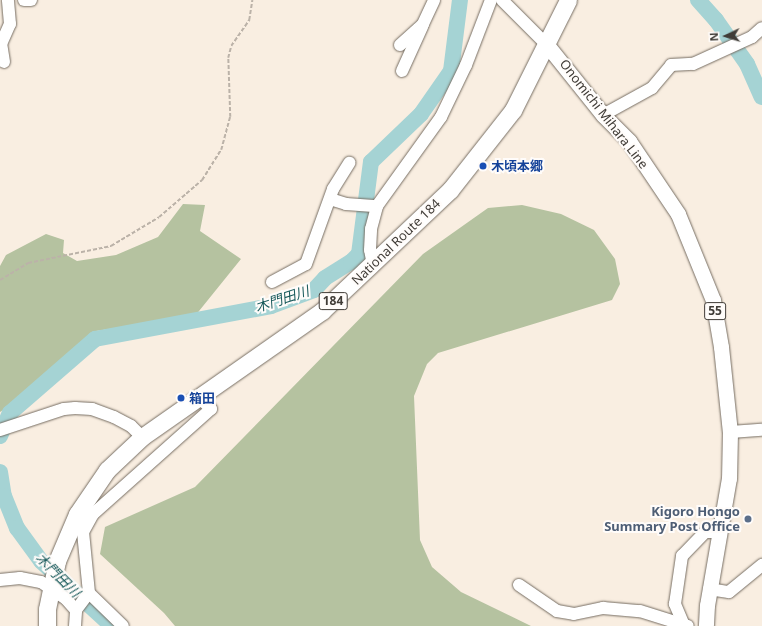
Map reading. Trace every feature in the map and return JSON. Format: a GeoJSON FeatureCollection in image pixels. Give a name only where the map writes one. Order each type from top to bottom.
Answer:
{"type":"FeatureCollection","features":[{"type":"Feature","properties":{"kind":"highway","name":"National Route 184"},"geometry":{"type":"LineString","coordinates":[[47,626],[51,587],[58,561],[77,514],[107,470],[142,437],[322,312],[450,190],[513,110],[547,45],[568,0]]}},
{"type":"Feature","properties":{"kind":"main road","name":"Onomichi Mihara Line"},"geometry":{"type":"LineString","coordinates":[[547,45],[603,115],[629,141],[678,214],[713,300],[721,347],[730,432],[729,478],[709,589],[706,626]]}},
{"type":"Feature","properties":{"kind":"street"},"geometry":{"type":"LineString","coordinates":[[4,62],[1,44],[10,24],[8,0]]}},
{"type":"Feature","properties":{"kind":"street"},"geometry":{"type":"LineString","coordinates":[[24,0],[30,0]]}},
{"type":"Feature","properties":{"kind":"street"},"geometry":{"type":"LineString","coordinates":[[402,71],[434,0]]}},
{"type":"Feature","properties":{"kind":"street"},"geometry":{"type":"LineString","coordinates":[[373,265],[370,250],[371,229],[377,206],[441,117],[466,66],[491,0]]}},
{"type":"Feature","properties":{"kind":"street"},"geometry":{"type":"LineString","coordinates":[[502,0],[547,45]]}},
{"type":"Feature","properties":{"kind":"street"},"geometry":{"type":"LineString","coordinates":[[400,45],[423,24]]}},
{"type":"Feature","properties":{"kind":"street"},"geometry":{"type":"LineString","coordinates":[[603,115],[652,88],[671,65],[693,64],[720,53],[752,37],[762,28]]}},
{"type":"Feature","properties":{"kind":"street"},"geometry":{"type":"LineString","coordinates":[[272,282],[306,264],[333,189],[349,163]]}},
{"type":"Feature","properties":{"kind":"street"},"geometry":{"type":"LineString","coordinates":[[330,199],[346,204],[377,206]]}},
{"type":"Feature","properties":{"kind":"street"},"geometry":{"type":"LineString","coordinates":[[123,626],[89,593],[83,532],[93,514],[211,409],[199,397]]}},
{"type":"Feature","properties":{"kind":"street"},"geometry":{"type":"LineString","coordinates":[[0,430],[64,409],[92,409],[131,426],[142,437]]}},
{"type":"Feature","properties":{"kind":"street"},"geometry":{"type":"LineString","coordinates":[[730,432],[762,430]]}},
{"type":"Feature","properties":{"kind":"street"},"geometry":{"type":"LineString","coordinates":[[685,624],[675,604],[682,556],[705,532],[720,532]]}},
{"type":"Feature","properties":{"kind":"street"},"geometry":{"type":"LineString","coordinates":[[709,589],[729,592],[762,565]]}},
{"type":"Feature","properties":{"kind":"street"},"geometry":{"type":"LineString","coordinates":[[0,580],[20,578],[41,582],[51,587],[66,599],[76,610]]}},
{"type":"Feature","properties":{"kind":"street"},"geometry":{"type":"LineString","coordinates":[[518,585],[557,611],[574,614],[603,608],[640,611],[685,624]]}},
{"type":"Feature","properties":{"kind":"street"},"geometry":{"type":"LineString","coordinates":[[75,626],[76,610],[89,593]]}},
{"type":"Feature","properties":{"kind":"path"},"geometry":{"type":"LineString","coordinates":[[0,280],[28,263],[111,246],[159,217],[202,180],[222,144],[231,102],[228,58],[231,46],[249,20],[252,0]]}},
{"type":"Feature","properties":{"kind":"green space"},"geometry":{"type":"Polygon","coordinates":[[[183,204],[205,205],[200,231],[241,259],[195,316],[96,331],[43,376],[21,398],[0,412],[0,266],[6,255],[46,234],[64,240],[63,253],[77,261],[116,255],[158,237],[183,204]]]}},
{"type":"Feature","properties":{"kind":"green space"},"geometry":{"type":"Polygon","coordinates":[[[522,205],[561,214],[594,230],[615,259],[620,284],[612,300],[438,353],[427,364],[414,396],[420,540],[432,567],[461,592],[531,626],[175,626],[164,613],[100,554],[105,527],[195,487],[423,254],[488,208],[522,205]]]}},
{"type":"Feature","properties":{"kind":"waterway","name":"木門田川"},"geometry":{"type":"LineString","coordinates":[[0,436],[10,413],[95,339],[271,306],[314,290],[325,278],[351,262],[359,254],[371,162],[421,114],[451,71],[460,0]]}},
{"type":"Feature","properties":{"kind":"waterway"},"geometry":{"type":"LineString","coordinates":[[698,0],[716,20],[747,64],[762,97]]}},
{"type":"Feature","properties":{"kind":"waterway","name":"木門田川"},"geometry":{"type":"LineString","coordinates":[[0,472],[4,496],[17,528],[41,561],[112,626]]}},
{"type":"Feature","properties":{"kind":"place","name":"木頃本郷"},"geometry":{"type":"Point","coordinates":[483,166]}},
{"type":"Feature","properties":{"kind":"place","name":"箱田"},"geometry":{"type":"Point","coordinates":[181,398]}},
{"type":"Feature","properties":{"kind":"place","name":"Kigoro Hongo Summary Post Office"},"geometry":{"type":"Point","coordinates":[748,519]}}]}
